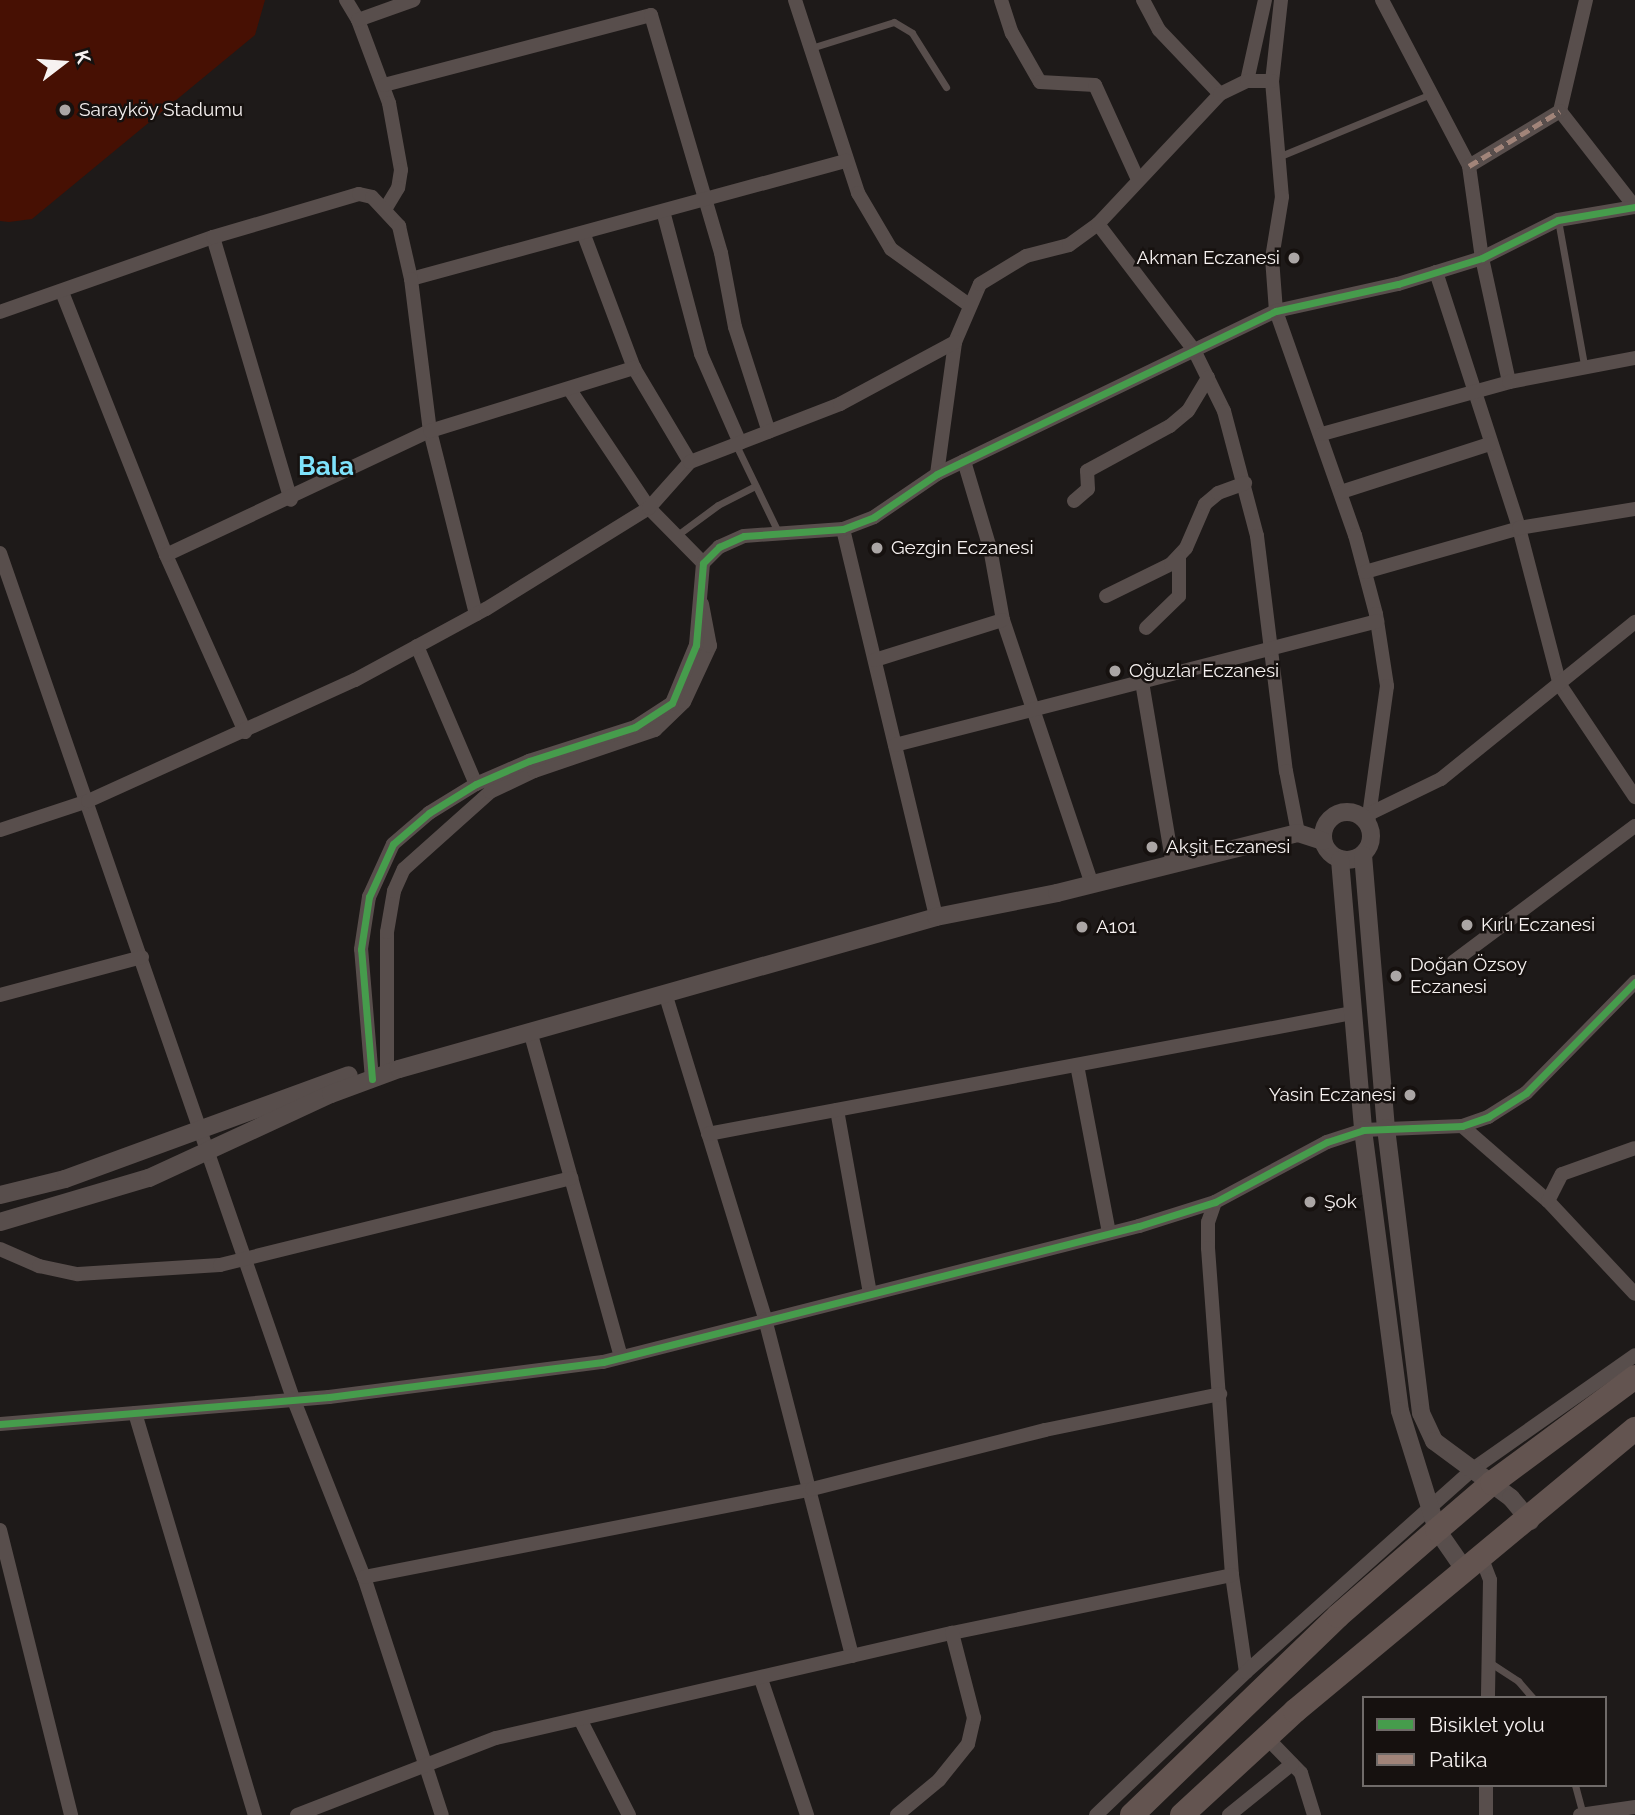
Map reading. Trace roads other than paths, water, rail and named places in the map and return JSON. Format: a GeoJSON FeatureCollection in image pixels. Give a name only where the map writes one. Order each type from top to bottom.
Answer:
{"type":"FeatureCollection","features":[{"type":"Feature","properties":{"kind":"highway"},"geometry":{"type":"LineString","coordinates":[[1132,1815],[1338,1616],[1434,1518],[1482,1476],[1635,1377]]}},
{"type":"Feature","properties":{"kind":"highway"},"geometry":{"type":"LineString","coordinates":[[1182,1815],[1267,1738],[1530,1521],[1635,1429]]}},
{"type":"Feature","properties":{"kind":"street"},"geometry":{"type":"LineString","coordinates":[[346,0],[358,20],[384,85],[401,170],[398,188],[386,208]]}},
{"type":"Feature","properties":{"kind":"street"},"geometry":{"type":"LineString","coordinates":[[358,20],[414,0]]}},
{"type":"Feature","properties":{"kind":"street"},"geometry":{"type":"LineString","coordinates":[[647,0],[702,199],[721,253],[735,327],[769,432]]}},
{"type":"Feature","properties":{"kind":"street"},"geometry":{"type":"LineString","coordinates":[[795,0],[858,193],[891,249],[969,305]]}},
{"type":"Feature","properties":{"kind":"street"},"geometry":{"type":"LineString","coordinates":[[1001,0],[1012,33],[1040,82],[1095,85],[1138,180]]}},
{"type":"Feature","properties":{"kind":"street"},"geometry":{"type":"LineString","coordinates":[[1143,0],[1159,30],[1220,94]]}},
{"type":"Feature","properties":{"kind":"street"},"geometry":{"type":"LineString","coordinates":[[1247,81],[1265,0]]}},
{"type":"Feature","properties":{"kind":"street"},"geometry":{"type":"LineString","coordinates":[[1281,0],[1272,81],[1282,197],[1272,258],[1276,311],[1341,492],[1377,621],[1387,686],[1370,818],[1371,834],[1363,855],[1386,1128],[1421,1413],[1434,1441],[1482,1476],[1530,1521]]}},
{"type":"Feature","properties":{"kind":"street"},"geometry":{"type":"LineString","coordinates":[[1382,0],[1469,166],[1482,258],[1509,382]]}},
{"type":"Feature","properties":{"kind":"street"},"geometry":{"type":"LineString","coordinates":[[1469,166],[1560,111],[1586,0]]}},
{"type":"Feature","properties":{"kind":"street"},"geometry":{"type":"LineString","coordinates":[[384,85],[651,15]]}},
{"type":"Feature","properties":{"kind":"street"},"geometry":{"type":"LineString","coordinates":[[937,474],[956,342],[969,305],[980,284],[1026,256],[1069,245],[1098,224],[1220,94],[1247,81],[1272,81]]}},
{"type":"Feature","properties":{"kind":"street"},"geometry":{"type":"LineString","coordinates":[[383,1071],[361,949],[369,897],[393,844],[429,813],[476,784],[528,761],[635,727],[672,703],[696,645],[698,596],[703,564],[719,547],[744,536],[843,529],[874,517],[937,474],[1276,311],[1482,258],[1558,220],[1635,207],[1560,111]]}},
{"type":"Feature","properties":{"kind":"street"},"geometry":{"type":"LineString","coordinates":[[411,279],[584,235],[702,199],[846,161]]}},
{"type":"Feature","properties":{"kind":"street"},"geometry":{"type":"LineString","coordinates":[[0,312],[213,237],[359,194],[386,208],[399,226],[411,279],[430,431],[476,614]]}},
{"type":"Feature","properties":{"kind":"street"},"geometry":{"type":"LineString","coordinates":[[663,211],[701,354],[738,444]]}},
{"type":"Feature","properties":{"kind":"street"},"geometry":{"type":"LineString","coordinates":[[1098,224],[1194,350],[1224,411],[1257,536],[1270,647],[1298,834]]}},
{"type":"Feature","properties":{"kind":"street"},"geometry":{"type":"LineString","coordinates":[[584,235],[634,368],[690,462]]}},
{"type":"Feature","properties":{"kind":"street"},"geometry":{"type":"LineString","coordinates":[[213,237],[291,500]]}},
{"type":"Feature","properties":{"kind":"street"},"geometry":{"type":"LineString","coordinates":[[1436,272],[1472,392],[1519,528],[1560,685],[1634,794]]}},
{"type":"Feature","properties":{"kind":"street"},"geometry":{"type":"LineString","coordinates":[[62,292],[166,555],[245,732]]}},
{"type":"Feature","properties":{"kind":"street"},"geometry":{"type":"LineString","coordinates":[[0,830],[88,801],[245,732],[417,646],[476,614],[649,508],[690,462],[839,404],[956,342]]}},
{"type":"Feature","properties":{"kind":"street"},"geometry":{"type":"LineString","coordinates":[[1322,434],[1509,382],[1584,365],[1635,358]]}},
{"type":"Feature","properties":{"kind":"street"},"geometry":{"type":"LineString","coordinates":[[166,555],[291,500],[430,431],[570,390],[634,368]]}},
{"type":"Feature","properties":{"kind":"street"},"geometry":{"type":"LineString","coordinates":[[1074,501],[1088,489],[1087,471],[1170,426],[1188,411],[1208,378]]}},
{"type":"Feature","properties":{"kind":"street"},"geometry":{"type":"LineString","coordinates":[[570,390],[649,508],[703,564]]}},
{"type":"Feature","properties":{"kind":"street"},"geometry":{"type":"LineString","coordinates":[[1341,492],[1490,444]]}},
{"type":"Feature","properties":{"kind":"street"},"geometry":{"type":"LineString","coordinates":[[964,461],[990,548],[1003,620],[1092,885]]}},
{"type":"Feature","properties":{"kind":"street"},"geometry":{"type":"LineString","coordinates":[[1146,628],[1179,596],[1180,557],[1205,505],[1218,493],[1245,483]]}},
{"type":"Feature","properties":{"kind":"street"},"geometry":{"type":"LineString","coordinates":[[1364,572],[1519,528],[1635,509]]}},
{"type":"Feature","properties":{"kind":"street"},"geometry":{"type":"LineString","coordinates":[[843,529],[936,917]]}},
{"type":"Feature","properties":{"kind":"street"},"geometry":{"type":"LineString","coordinates":[[0,553],[293,1398],[365,1577],[442,1815]]}},
{"type":"Feature","properties":{"kind":"street"},"geometry":{"type":"LineString","coordinates":[[1105,596],[1180,557]]}},
{"type":"Feature","properties":{"kind":"street"},"geometry":{"type":"LineString","coordinates":[[383,1071],[387,932],[394,891],[404,869],[490,792],[534,771],[655,730],[684,702],[710,646],[707,617],[698,596]]}},
{"type":"Feature","properties":{"kind":"street"},"geometry":{"type":"LineString","coordinates":[[875,660],[1003,620]]}},
{"type":"Feature","properties":{"kind":"street"},"geometry":{"type":"LineString","coordinates":[[895,745],[1033,713],[1270,647],[1377,621]]}},
{"type":"Feature","properties":{"kind":"street"},"geometry":{"type":"LineString","coordinates":[[1323,841],[1327,822],[1343,812],[1370,818],[1441,779],[1635,622]]}},
{"type":"Feature","properties":{"kind":"street"},"geometry":{"type":"LineString","coordinates":[[417,646],[476,784]]}},
{"type":"Feature","properties":{"kind":"street"},"geometry":{"type":"LineString","coordinates":[[1142,682],[1173,865]]}},
{"type":"Feature","properties":{"kind":"street"},"geometry":{"type":"LineString","coordinates":[[1453,962],[1635,826]]}},
{"type":"Feature","properties":{"kind":"street"},"geometry":{"type":"LineString","coordinates":[[0,1195],[65,1179],[201,1130],[383,1071],[936,917],[1092,885],[1298,834],[1323,841],[1340,860],[1363,1130],[1400,1411],[1434,1518],[1490,1580],[1488,1696]]}},
{"type":"Feature","properties":{"kind":"street"},"geometry":{"type":"LineString","coordinates":[[1340,860],[1363,855]]}},
{"type":"Feature","properties":{"kind":"street"},"geometry":{"type":"LineString","coordinates":[[0,995],[142,957]]}},
{"type":"Feature","properties":{"kind":"street"},"geometry":{"type":"LineString","coordinates":[[0,1424],[329,1397],[621,1357],[1109,1233],[1215,1202],[1282,1163],[1363,1130],[1462,1126],[1488,1117],[1526,1093],[1635,982]]}},
{"type":"Feature","properties":{"kind":"street"},"geometry":{"type":"LineString","coordinates":[[665,993],[765,1319],[812,1489],[852,1656]]}},
{"type":"Feature","properties":{"kind":"street"},"geometry":{"type":"LineString","coordinates":[[708,1134],[1353,1013]]}},
{"type":"Feature","properties":{"kind":"street"},"geometry":{"type":"LineString","coordinates":[[530,1031],[621,1357]]}},
{"type":"Feature","properties":{"kind":"street"},"geometry":{"type":"LineString","coordinates":[[1077,1065],[1109,1233]]}},
{"type":"Feature","properties":{"kind":"street"},"geometry":{"type":"LineString","coordinates":[[0,1222],[149,1178],[383,1071]]}},
{"type":"Feature","properties":{"kind":"street"},"geometry":{"type":"LineString","coordinates":[[837,1110],[870,1293]]}},
{"type":"Feature","properties":{"kind":"street"},"geometry":{"type":"LineString","coordinates":[[1462,1126],[1548,1200],[1635,1294]]}},
{"type":"Feature","properties":{"kind":"street"},"geometry":{"type":"LineString","coordinates":[[1548,1200],[1562,1174],[1635,1148]]}},
{"type":"Feature","properties":{"kind":"street"},"geometry":{"type":"LineString","coordinates":[[0,1249],[39,1266],[78,1274],[134,1274],[220,1265],[571,1178]]}},
{"type":"Feature","properties":{"kind":"street"},"geometry":{"type":"LineString","coordinates":[[1215,1202],[1208,1222],[1208,1248],[1232,1575],[1246,1672]]}},
{"type":"Feature","properties":{"kind":"street"},"geometry":{"type":"LineString","coordinates":[[1482,1476],[1635,1355]]}},
{"type":"Feature","properties":{"kind":"street"},"geometry":{"type":"LineString","coordinates":[[365,1577],[812,1489],[1045,1430],[1220,1394]]}},
{"type":"Feature","properties":{"kind":"street"},"geometry":{"type":"LineString","coordinates":[[135,1413],[255,1815]]}},
{"type":"Feature","properties":{"kind":"street"},"geometry":{"type":"LineString","coordinates":[[1096,1815],[1246,1672],[1434,1518]]}},
{"type":"Feature","properties":{"kind":"street"},"geometry":{"type":"LineString","coordinates":[[0,1530],[71,1815]]}},
{"type":"Feature","properties":{"kind":"street"},"geometry":{"type":"LineString","coordinates":[[296,1815],[496,1738],[952,1633],[1232,1575]]}},
{"type":"Feature","properties":{"kind":"street"},"geometry":{"type":"LineString","coordinates":[[897,1815],[939,1780],[968,1744],[974,1718],[952,1633]]}},
{"type":"Feature","properties":{"kind":"street"},"geometry":{"type":"LineString","coordinates":[[761,1679],[807,1815]]}},
{"type":"Feature","properties":{"kind":"street"},"geometry":{"type":"LineString","coordinates":[[580,1719],[629,1815]]}},
{"type":"Feature","properties":{"kind":"street"},"geometry":{"type":"LineString","coordinates":[[1267,1738],[1301,1773],[1314,1815]]}},
{"type":"Feature","properties":{"kind":"street"},"geometry":{"type":"LineString","coordinates":[[1229,1815],[1292,1763]]}},
{"type":"Feature","properties":{"kind":"street"},"geometry":{"type":"LineString","coordinates":[[1486,1787],[1486,1815]]}},
{"type":"Feature","properties":{"kind":"street"},"geometry":{"type":"LineString","coordinates":[[1581,1815],[1635,1807]]}},
{"type":"Feature","properties":{"kind":"lane"},"geometry":{"type":"LineString","coordinates":[[811,48],[894,22],[912,33],[946,87]]}},
{"type":"Feature","properties":{"kind":"lane"},"geometry":{"type":"LineString","coordinates":[[1278,157],[1432,93]]}},
{"type":"Feature","properties":{"kind":"lane"},"geometry":{"type":"LineString","coordinates":[[1558,220],[1584,365]]}},
{"type":"Feature","properties":{"kind":"lane"},"geometry":{"type":"LineString","coordinates":[[738,444],[779,534]]}},
{"type":"Feature","properties":{"kind":"lane"},"geometry":{"type":"LineString","coordinates":[[676,536],[718,505],[755,486]]}},
{"type":"Feature","properties":{"kind":"lane"},"geometry":{"type":"LineString","coordinates":[[1489,1661],[1518,1681],[1531,1696]]}},
{"type":"Feature","properties":{"kind":"lane"},"geometry":{"type":"LineString","coordinates":[[1575,1787],[1581,1815]]}},
{"type":"Feature","properties":{"kind":"place","name":"Sarayköy Stadumu"},"geometry":{"type":"Point","coordinates":[65,110]}},
{"type":"Feature","properties":{"kind":"place","name":"Akman Eczanesi"},"geometry":{"type":"Point","coordinates":[1294,258]}},
{"type":"Feature","properties":{"kind":"place","name":"Gezgin Eczanesi"},"geometry":{"type":"Point","coordinates":[877,548]}},
{"type":"Feature","properties":{"kind":"place","name":"Oğuzlar Eczanesi"},"geometry":{"type":"Point","coordinates":[1115,671]}},
{"type":"Feature","properties":{"kind":"place","name":"Akşit Eczanesi"},"geometry":{"type":"Point","coordinates":[1152,847]}},
{"type":"Feature","properties":{"kind":"place","name":"Kırlı Eczanesi"},"geometry":{"type":"Point","coordinates":[1467,925]}},
{"type":"Feature","properties":{"kind":"place","name":"A101"},"geometry":{"type":"Point","coordinates":[1082,927]}},
{"type":"Feature","properties":{"kind":"place","name":"Doğan Özsoy Eczanesi"},"geometry":{"type":"Point","coordinates":[1396,976]}},
{"type":"Feature","properties":{"kind":"place","name":"Yasin Eczanesi"},"geometry":{"type":"Point","coordinates":[1410,1095]}},
{"type":"Feature","properties":{"kind":"place","name":"Şok"},"geometry":{"type":"Point","coordinates":[1310,1202]}},
{"type":"Feature","properties":{"kind":"district","name":"Bala"},"geometry":{"type":"Point","coordinates":[326,467]}}]}
